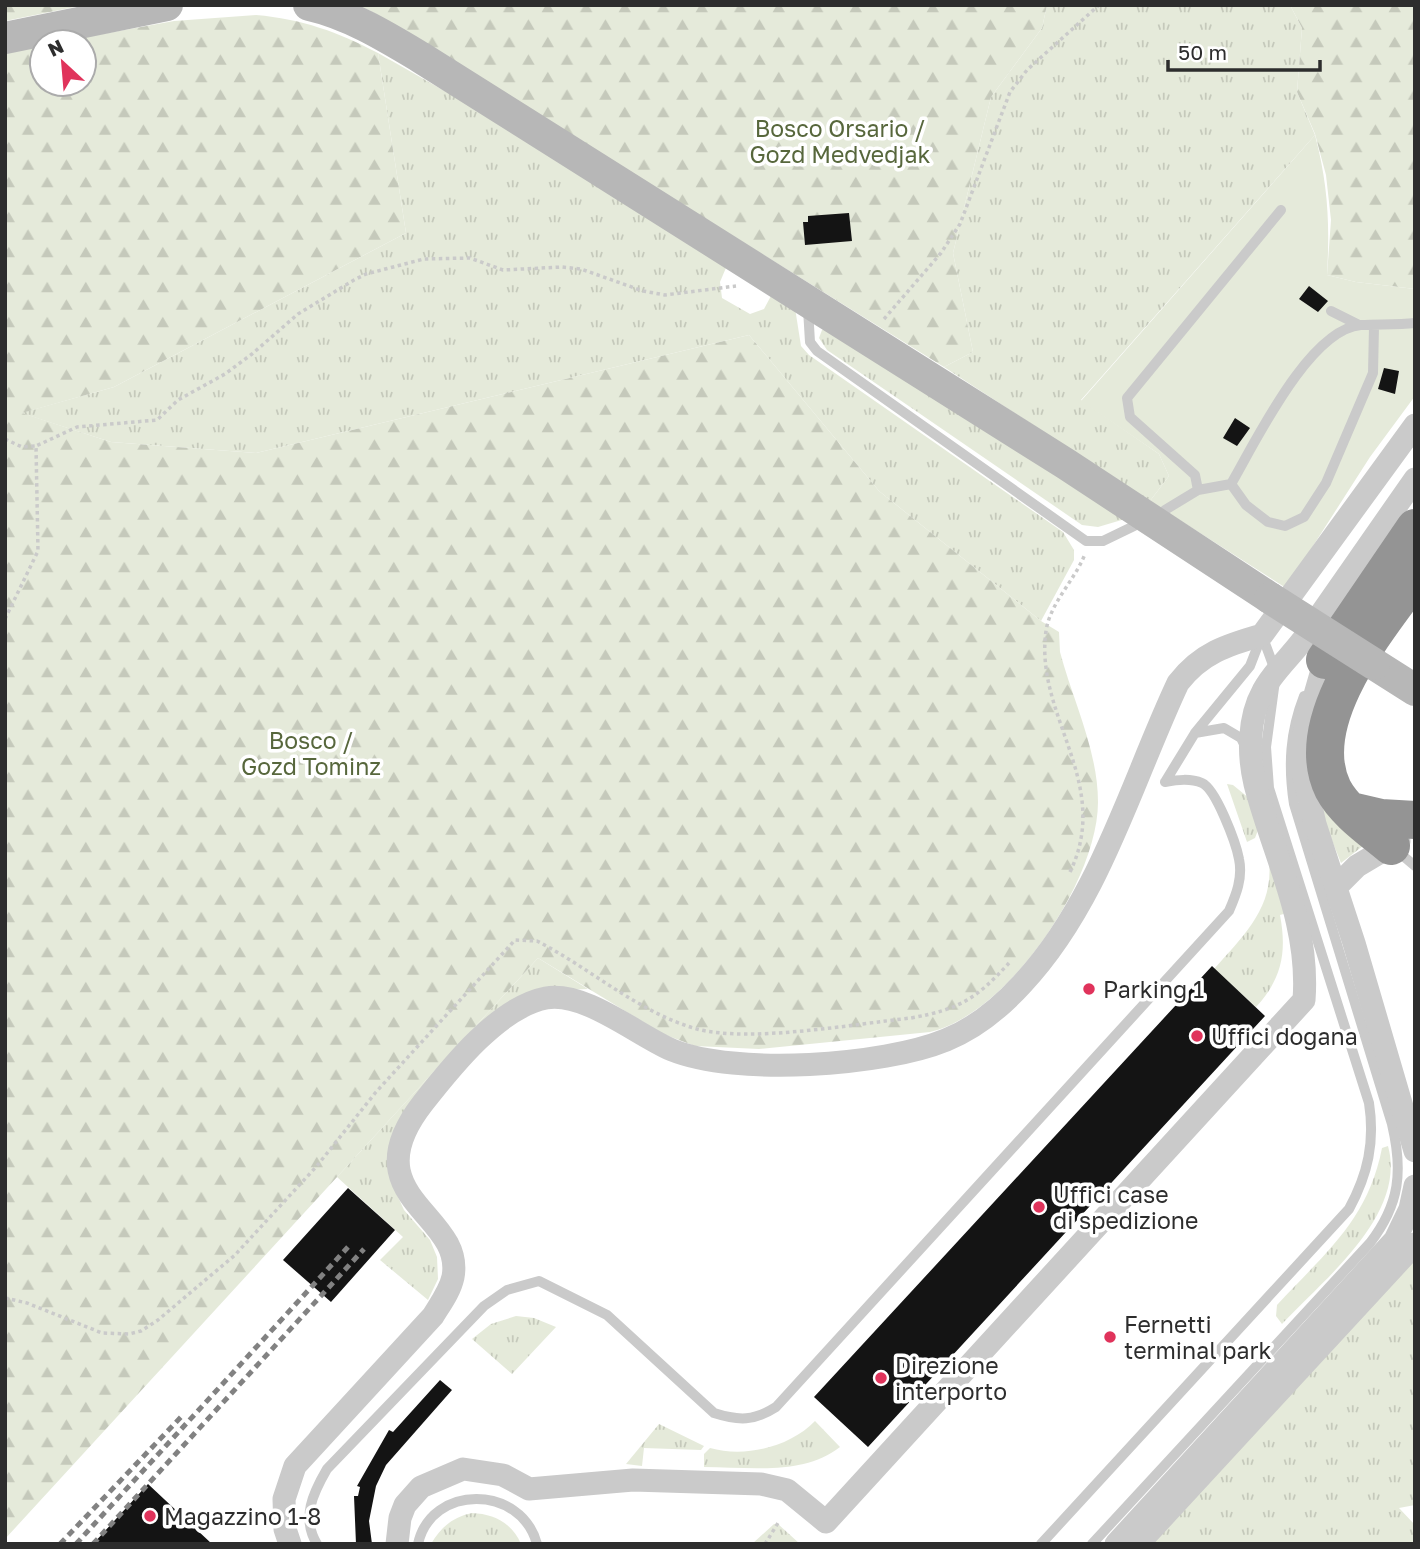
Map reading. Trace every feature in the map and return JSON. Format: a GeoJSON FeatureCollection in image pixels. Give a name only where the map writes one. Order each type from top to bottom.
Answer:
{"type":"FeatureCollection","features":[{"type":"Feature","properties":{"kind":"highway"},"geometry":{"type":"LineString","coordinates":[[1325,660],[1415,528]]}},
{"type":"Feature","properties":{"kind":"highway"},"geometry":{"type":"LineString","coordinates":[[1409,841],[1350,811],[1333,789],[1327,770],[1326,749],[1333,710],[1352,669],[1415,577]]}},
{"type":"Feature","properties":{"kind":"street"},"geometry":{"type":"LineString","coordinates":[[5,38],[167,5]]}},
{"type":"Feature","properties":{"kind":"street"},"geometry":{"type":"LineString","coordinates":[[309,5],[326,9],[385,36],[869,340],[1415,690]]}},
{"type":"Feature","properties":{"kind":"street"},"geometry":{"type":"LineString","coordinates":[[290,1544],[285,1529],[284,1499],[295,1466],[433,1316],[447,1294],[454,1273],[449,1252],[439,1231],[419,1208],[401,1178],[398,1160],[401,1141],[423,1103],[492,1028],[525,1004],[549,998],[571,1000],[597,1010],[677,1052],[755,1063],[810,1064],[884,1056],[917,1049],[956,1035],[984,1021],[1023,983],[1059,937],[1113,836],[1178,683],[1193,663],[1223,646],[1262,635],[1415,425]]}},
{"type":"Feature","properties":{"kind":"street"},"geometry":{"type":"LineString","coordinates":[[397,1544],[400,1518],[405,1504],[421,1487],[463,1469],[503,1475],[528,1489],[633,1480],[761,1484],[787,1490],[826,1522],[1304,1000],[1306,970],[1297,916],[1255,784],[1250,757],[1254,712],[1263,690],[1415,479]]}},
{"type":"Feature","properties":{"kind":"street"},"geometry":{"type":"LineString","coordinates":[[1325,660],[1308,714],[1302,755],[1315,824],[1415,1151]]}},
{"type":"Feature","properties":{"kind":"street"},"geometry":{"type":"LineString","coordinates":[[1336,886],[1357,866],[1409,841]]}},
{"type":"Feature","properties":{"kind":"street"},"geometry":{"type":"LineString","coordinates":[[1116,1544],[1395,1240],[1410,1209],[1415,1186]]}},
{"type":"Feature","properties":{"kind":"street"},"geometry":{"type":"LineString","coordinates":[[1138,1544],[1415,1244]]}},
{"type":"Feature","properties":{"kind":"lane"},"geometry":{"type":"LineString","coordinates":[[1198,490],[1195,475],[1130,417],[1127,398],[1280,210]]}},
{"type":"Feature","properties":{"kind":"lane"},"geometry":{"type":"LineString","coordinates":[[808,302],[810,342],[817,351],[1086,541],[1103,541],[1134,526]]}},
{"type":"Feature","properties":{"kind":"lane"},"geometry":{"type":"LineString","coordinates":[[1331,311],[1359,325],[1374,327],[1415,323]]}},
{"type":"Feature","properties":{"kind":"lane"},"geometry":{"type":"LineString","coordinates":[[1165,510],[1198,490],[1231,484],[1293,377],[1322,344],[1359,325]]}},
{"type":"Feature","properties":{"kind":"lane"},"geometry":{"type":"LineString","coordinates":[[1231,484],[1246,505],[1268,522],[1285,526],[1304,517],[1326,484],[1373,373],[1374,327]]}},
{"type":"Feature","properties":{"kind":"lane"},"geometry":{"type":"LineString","coordinates":[[1041,1544],[1332,1230],[1349,1209],[1367,1168],[1372,1143],[1369,1102],[1269,788],[1266,747],[1276,673],[1262,635]]}},
{"type":"Feature","properties":{"kind":"lane"},"geometry":{"type":"LineString","coordinates":[[317,1544],[308,1517],[313,1493],[327,1469],[484,1306],[507,1290],[539,1281],[607,1315],[714,1413],[735,1420],[758,1418],[776,1407],[1229,911],[1239,890],[1240,860],[1213,791],[1203,783],[1185,779],[1165,782],[1195,733],[1250,666],[1262,635]]}},
{"type":"Feature","properties":{"kind":"lane"},"geometry":{"type":"LineString","coordinates":[[1092,1544],[1370,1243],[1388,1219],[1397,1189],[1398,1157],[1392,1124],[1294,804],[1290,777],[1289,757],[1297,714],[1325,660]]}},
{"type":"Feature","properties":{"kind":"lane"},"geometry":{"type":"LineString","coordinates":[[1195,733],[1224,728],[1241,738],[1250,757]]}},
{"type":"Feature","properties":{"kind":"lane"},"geometry":{"type":"LineString","coordinates":[[418,1544],[430,1518],[442,1509],[458,1502],[491,1498],[513,1506],[532,1526],[537,1544]]}},
{"type":"Feature","properties":{"kind":"path"},"geometry":{"type":"LineString","coordinates":[[869,340],[941,253],[960,223],[1010,92],[1027,70],[1099,5]]}},
{"type":"Feature","properties":{"kind":"path"},"geometry":{"type":"LineString","coordinates":[[5,439],[22,447],[36,446],[77,427],[157,420],[178,400],[234,368],[298,314],[366,274],[424,259],[459,257],[478,260],[503,270],[562,267],[582,269],[643,291],[665,295],[741,285],[761,272]]}},
{"type":"Feature","properties":{"kind":"path"},"geometry":{"type":"LineString","coordinates":[[5,619],[38,551],[36,446]]}},
{"type":"Feature","properties":{"kind":"path"},"geometry":{"type":"LineString","coordinates":[[1065,880],[1081,841],[1083,796],[1050,683],[1046,632],[1049,619],[1081,565],[1086,541]]}},
{"type":"Feature","properties":{"kind":"path"},"geometry":{"type":"LineString","coordinates":[[5,1298],[27,1303],[109,1334],[141,1331],[158,1320],[234,1255],[316,1167],[341,1131],[515,940],[537,941],[661,1014],[683,1024],[733,1033],[912,1018],[941,1012],[967,1002],[1013,958]]}},
{"type":"Feature","properties":{"kind":"path"},"geometry":{"type":"LineString","coordinates":[[765,1544],[778,1524]]}},
{"type":"Feature","properties":{"kind":"green space"},"geometry":{"type":"Polygon","coordinates":[[[5,5],[85,5],[5,21],[5,5]]]}},
{"type":"Feature","properties":{"kind":"green space","name":"Bosco Orsario / Gozd Medvedjak"},"geometry":{"type":"Polygon","coordinates":[[[356,5],[1047,5],[1042,28],[991,97],[953,253],[973,352],[944,367],[371,11],[356,5]]]}},
{"type":"Feature","properties":{"kind":"green space"},"geometry":{"type":"Polygon","coordinates":[[[1047,5],[1290,5],[1302,28],[1297,92],[1315,135],[1081,400],[1159,454],[1169,476],[1150,501],[944,367],[973,352],[953,253],[991,97],[1042,28],[1047,5]]]}},
{"type":"Feature","properties":{"kind":"green space"},"geometry":{"type":"Polygon","coordinates":[[[1290,5],[1415,5],[1415,289],[1356,282],[1327,275],[1331,220],[1326,175],[1315,134],[1297,92],[1302,28],[1290,5]]]}},
{"type":"Feature","properties":{"kind":"green space","name":"Bosco / Gozd Tominz"},"geometry":{"type":"Polygon","coordinates":[[[256,15],[289,20],[349,39],[378,53],[406,233],[114,387],[22,413],[111,442],[256,453],[749,335],[879,491],[1041,621],[1059,632],[1060,652],[1094,764],[1098,802],[1094,834],[1083,869],[1043,940],[989,1000],[960,1020],[930,1032],[759,1049],[695,1046],[663,1034],[538,958],[5,1539],[5,52],[28,48],[28,98],[98,98],[98,35],[174,21],[256,15]]]}},
{"type":"Feature","properties":{"kind":"green space"},"geometry":{"type":"Polygon","coordinates":[[[378,53],[620,191],[728,263],[720,282],[722,298],[750,314],[764,309],[772,294],[795,308],[801,346],[809,355],[1063,532],[1074,550],[1074,560],[1041,621],[879,491],[749,335],[256,453],[111,442],[21,413],[114,387],[406,233],[378,53]]]}},
{"type":"Feature","properties":{"kind":"green space"},"geometry":{"type":"Polygon","coordinates":[[[1315,135],[1327,204],[1327,275],[1356,282],[1415,289],[1415,396],[1370,457],[1286,588],[1150,501],[1169,476],[1159,454],[1081,401],[1315,135]]]}},
{"type":"Feature","properties":{"kind":"green space"},"geometry":{"type":"Polygon","coordinates":[[[827,327],[1125,519],[1098,527],[1082,525],[827,350],[819,338],[822,330],[827,327]]]}},
{"type":"Feature","properties":{"kind":"green space"},"geometry":{"type":"Polygon","coordinates":[[[1314,771],[1363,846],[1341,863],[1319,808],[1314,771]]]}},
{"type":"Feature","properties":{"kind":"green space"},"geometry":{"type":"Polygon","coordinates":[[[1227,784],[1233,785],[1255,803],[1260,825],[1255,838],[1247,842],[1227,784]]]}},
{"type":"Feature","properties":{"kind":"green space"},"geometry":{"type":"Polygon","coordinates":[[[1269,861],[1287,913],[1280,915],[1283,941],[1277,975],[1256,1007],[1214,969],[1245,933],[1261,907],[1267,893],[1269,861]]]}},
{"type":"Feature","properties":{"kind":"green space"},"geometry":{"type":"Polygon","coordinates":[[[538,958],[588,989],[541,991],[411,1108],[393,1186],[404,1210],[430,1240],[437,1257],[438,1279],[428,1300],[380,1260],[403,1237],[337,1177],[538,958]]]}},
{"type":"Feature","properties":{"kind":"green space"},"geometry":{"type":"Polygon","coordinates":[[[1388,1146],[1391,1172],[1385,1197],[1374,1221],[1339,1266],[1282,1324],[1276,1316],[1277,1305],[1328,1251],[1355,1216],[1366,1196],[1382,1148],[1388,1146]]]}},
{"type":"Feature","properties":{"kind":"green space"},"geometry":{"type":"Polygon","coordinates":[[[1415,1253],[1415,1505],[1399,1508],[1415,1525],[1415,1544],[1150,1544],[1415,1253]]]}},
{"type":"Feature","properties":{"kind":"green space"},"geometry":{"type":"Polygon","coordinates":[[[516,1316],[534,1318],[556,1327],[512,1374],[472,1339],[491,1324],[516,1316]]]}},
{"type":"Feature","properties":{"kind":"green space"},"geometry":{"type":"Polygon","coordinates":[[[815,1421],[840,1447],[825,1456],[809,1462],[775,1468],[704,1467],[704,1454],[710,1448],[738,1452],[766,1448],[793,1438],[815,1421]]]}},
{"type":"Feature","properties":{"kind":"green space"},"geometry":{"type":"Polygon","coordinates":[[[659,1424],[704,1446],[701,1450],[644,1448],[642,1466],[626,1464],[659,1424]]]}},
{"type":"Feature","properties":{"kind":"green space"},"geometry":{"type":"Polygon","coordinates":[[[472,1513],[488,1515],[501,1521],[513,1530],[521,1544],[431,1544],[448,1524],[472,1513]]]}},
{"type":"Feature","properties":{"kind":"green space"},"geometry":{"type":"Polygon","coordinates":[[[774,1524],[778,1524],[800,1544],[752,1544],[774,1524]]]}},
{"type":"Feature","properties":{"kind":"building"},"geometry":{"type":"Polygon","coordinates":[[[849,213],[852,241],[805,245],[803,222],[808,222],[808,216],[849,213]]]}},
{"type":"Feature","properties":{"kind":"building"},"geometry":{"type":"Polygon","coordinates":[[[1309,286],[1328,301],[1318,312],[1299,299],[1309,286]]]}},
{"type":"Feature","properties":{"kind":"building"},"geometry":{"type":"Polygon","coordinates":[[[1384,368],[1399,371],[1395,394],[1378,389],[1384,368]]]}},
{"type":"Feature","properties":{"kind":"building"},"geometry":{"type":"Polygon","coordinates":[[[1235,418],[1250,428],[1237,446],[1223,438],[1235,418]]]}},
{"type":"Feature","properties":{"kind":"building"},"geometry":{"type":"Polygon","coordinates":[[[1212,966],[1265,1016],[868,1447],[814,1397],[1212,966]]]}},
{"type":"Feature","properties":{"kind":"building"},"geometry":{"type":"Polygon","coordinates":[[[348,1188],[395,1230],[331,1302],[283,1260],[348,1188]]]}},
{"type":"Feature","properties":{"kind":"building"},"geometry":{"type":"Polygon","coordinates":[[[440,1380],[452,1390],[386,1465],[376,1486],[369,1521],[372,1544],[356,1544],[354,1496],[358,1496],[360,1487],[357,1486],[389,1430],[393,1432],[440,1380]]]}},
{"type":"Feature","properties":{"kind":"building","name":"Magazzino 1-8"},"geometry":{"type":"Polygon","coordinates":[[[148,1484],[212,1544],[93,1544],[148,1484]]]}},
{"type":"Feature","properties":{"kind":"railway"},"geometry":{"type":"LineString","coordinates":[[76,1544],[348,1247]]}},
{"type":"Feature","properties":{"kind":"railway"},"geometry":{"type":"LineString","coordinates":[[93,1544],[364,1249]]}},
{"type":"Feature","properties":{"kind":"railway"},"geometry":{"type":"LineString","coordinates":[[60,1544],[181,1417]]}},
{"type":"Feature","properties":{"kind":"place","name":"Parking 1"},"geometry":{"type":"Point","coordinates":[1089,989]}},
{"type":"Feature","properties":{"kind":"place","name":"Uffici dogana"},"geometry":{"type":"Point","coordinates":[1197,1036]}},
{"type":"Feature","properties":{"kind":"place","name":"Uffici case di spedizione"},"geometry":{"type":"Point","coordinates":[1039,1207]}},
{"type":"Feature","properties":{"kind":"place","name":"Fernetti terminal park"},"geometry":{"type":"Point","coordinates":[1110,1337]}},
{"type":"Feature","properties":{"kind":"place","name":"Direzione interporto"},"geometry":{"type":"Point","coordinates":[881,1378]}},
{"type":"Feature","properties":{"kind":"place","name":"Magazzino 1-8"},"geometry":{"type":"Point","coordinates":[150,1516]}}]}
